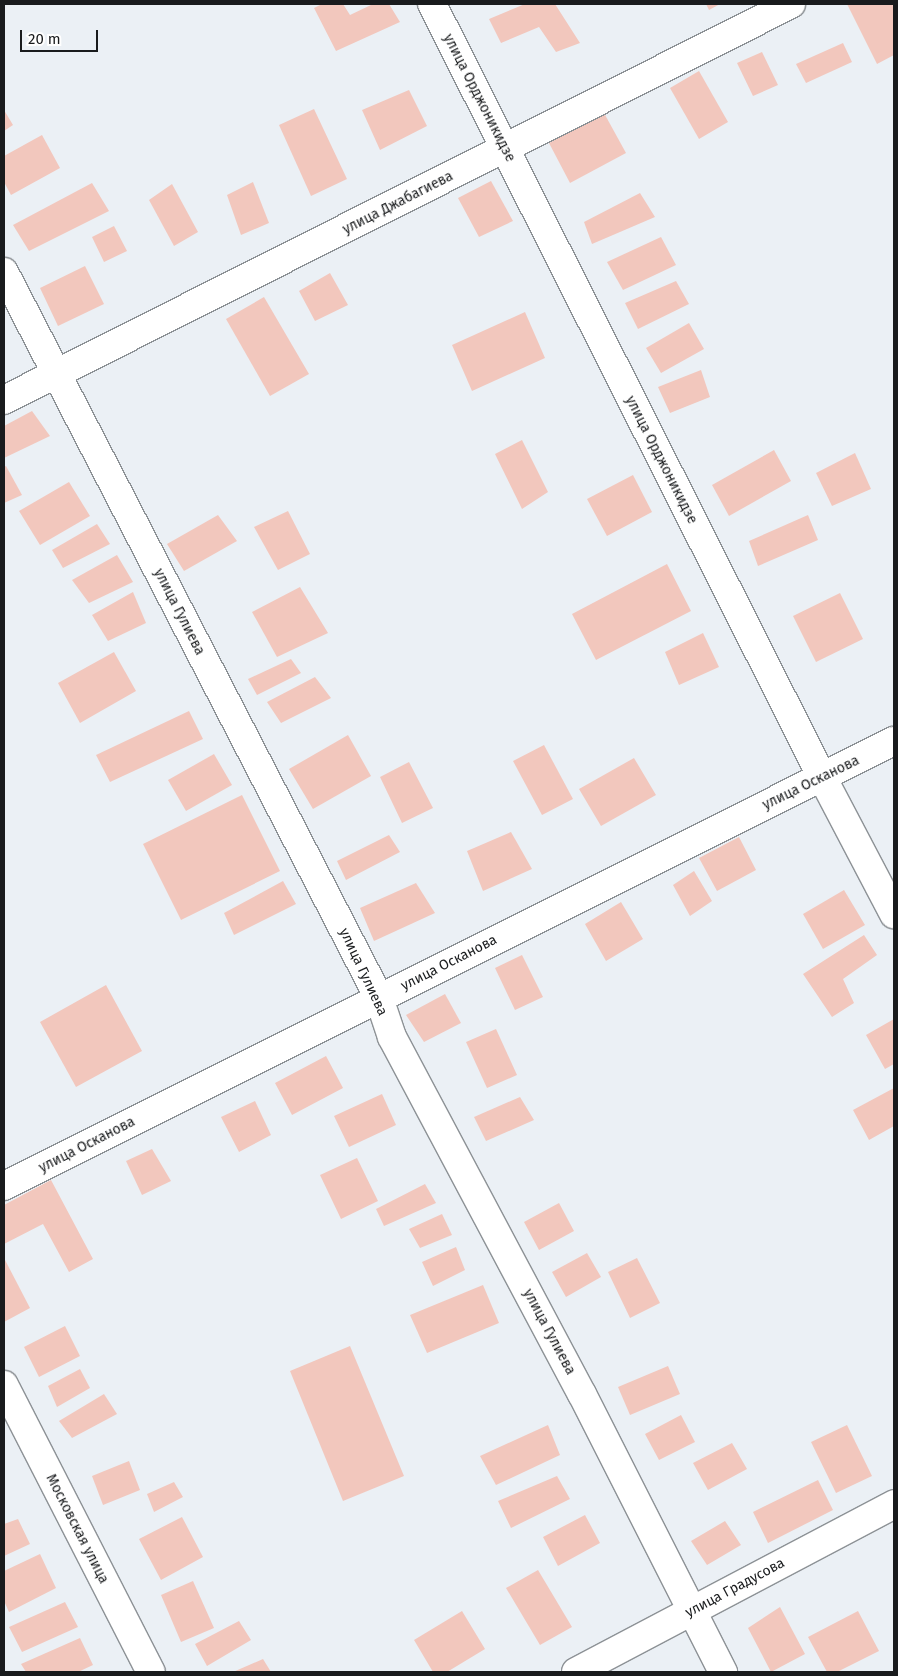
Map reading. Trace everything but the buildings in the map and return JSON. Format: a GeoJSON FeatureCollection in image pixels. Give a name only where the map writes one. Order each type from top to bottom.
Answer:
{"type":"FeatureCollection","features":[{"type":"Feature","properties":{"kind":"street","name":"улица Орджоникидзе"},"geometry":{"type":"LineString","coordinates":[[432,4],[822,777],[894,914]]}},
{"type":"Feature","properties":{"kind":"street","name":"улица Джабагиева"},"geometry":{"type":"LineString","coordinates":[[4,400],[791,4]]}},
{"type":"Feature","properties":{"kind":"street","name":"улица Гулиева"},"geometry":{"type":"LineString","coordinates":[[4,272],[379,998],[392,1037],[582,1394],[690,1612],[723,1672]]}},
{"type":"Feature","properties":{"kind":"street","name":"улица Осканова"},"geometry":{"type":"LineString","coordinates":[[4,1186],[894,741]]}},
{"type":"Feature","properties":{"kind":"street","name":"Московская улица"},"geometry":{"type":"LineString","coordinates":[[4,1385],[151,1672]]}},
{"type":"Feature","properties":{"kind":"street","name":"улица Градусова"},"geometry":{"type":"LineString","coordinates":[[576,1672],[894,1504]]}}]}
